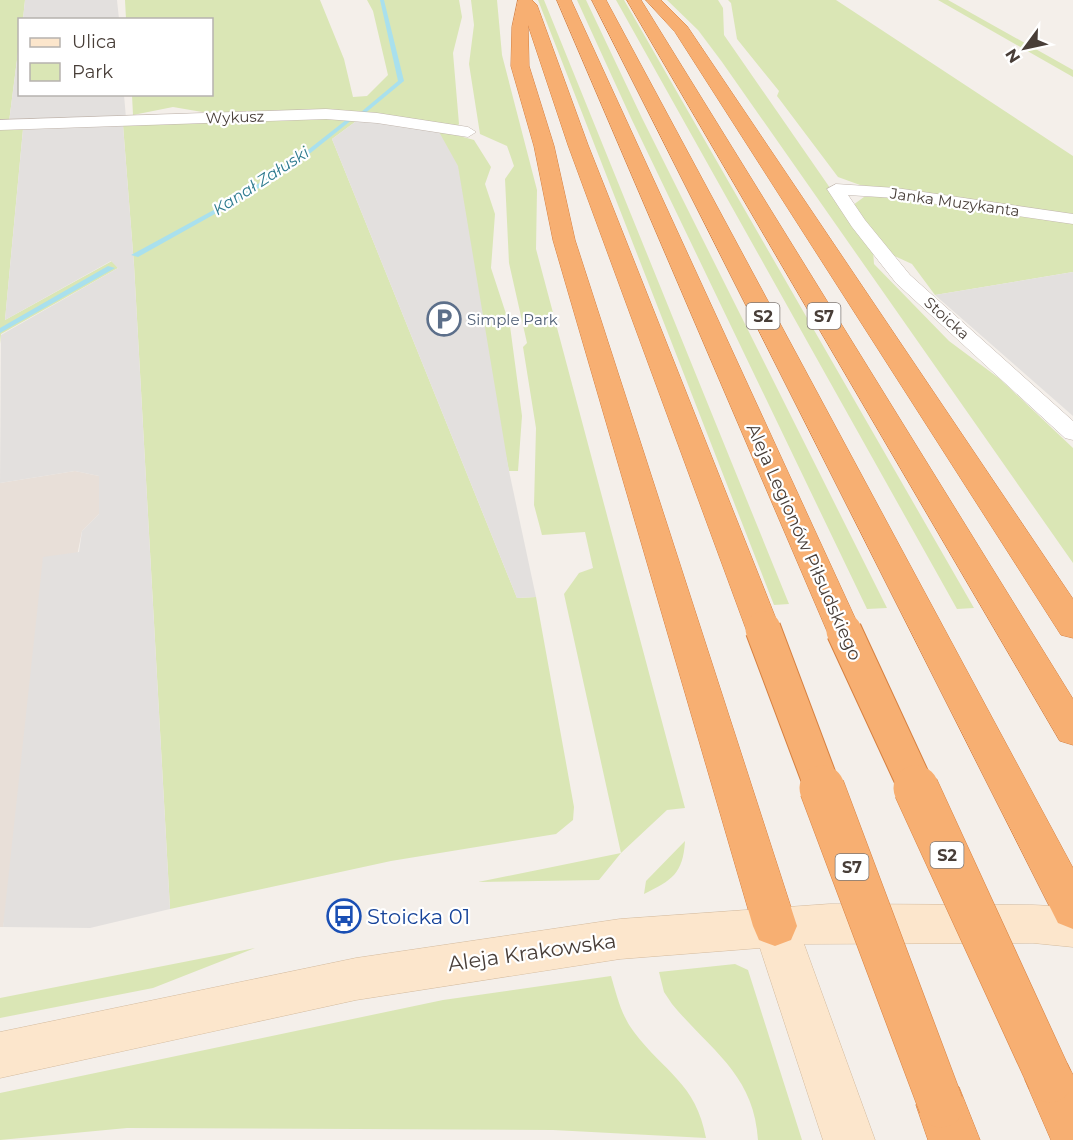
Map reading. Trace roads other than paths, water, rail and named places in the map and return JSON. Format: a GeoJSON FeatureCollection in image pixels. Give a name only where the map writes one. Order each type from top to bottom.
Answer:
{"type":"FeatureCollection","features":[{"type":"Feature","properties":{"kind":"highway","name":"S7"},"geometry":{"type":"LineString","coordinates":[[526,0],[578,146],[763,629],[954,1140]]}},
{"type":"Feature","properties":{"kind":"highway"},"geometry":{"type":"LineString","coordinates":[[526,0],[520,27],[520,66],[544,146],[564,240],[776,926]]}},
{"type":"Feature","properties":{"kind":"highway","name":"Aleja Legionów Piłsudskiego"},"geometry":{"type":"LineString","coordinates":[[564,0],[844,631],[1073,1132]]}},
{"type":"Feature","properties":{"kind":"highway","name":"S2"},"geometry":{"type":"LineString","coordinates":[[599,0],[1073,910]]}},
{"type":"Feature","properties":{"kind":"highway","name":"S7"},"geometry":{"type":"LineString","coordinates":[[634,0],[1073,731]]}},
{"type":"Feature","properties":{"kind":"highway"},"geometry":{"type":"LineString","coordinates":[[653,0],[681,29],[1073,626]]}},
{"type":"Feature","properties":{"kind":"main road","name":"Aleja Krakowska"},"geometry":{"type":"LineString","coordinates":[[0,1055],[356,979],[620,939],[830,922],[1033,924],[1073,927]]}},
{"type":"Feature","properties":{"kind":"main road"},"geometry":{"type":"LineString","coordinates":[[776,926],[849,1140]]}},
{"type":"Feature","properties":{"kind":"street","name":"Wykusz"},"geometry":{"type":"LineString","coordinates":[[0,125],[326,114],[377,118],[468,132]]}},
{"type":"Feature","properties":{"kind":"street","name":"Janka Muzykanta"},"geometry":{"type":"LineString","coordinates":[[836,189],[896,193],[1073,219]]}},
{"type":"Feature","properties":{"kind":"street","name":"Stoicka"},"geometry":{"type":"LineString","coordinates":[[836,189],[858,223],[903,279],[1073,433]]}},
{"type":"Feature","properties":{"kind":"waterway","name":"Kanał Załuski"},"geometry":{"type":"LineString","coordinates":[[363,113],[401,81],[382,0]]}},
{"type":"Feature","properties":{"kind":"waterway","name":"Kanał Załuski"},"geometry":{"type":"LineString","coordinates":[[135,255],[245,195],[306,154],[351,118]]}},
{"type":"Feature","properties":{"kind":"waterway","name":"Kanał Załuski"},"geometry":{"type":"LineString","coordinates":[[0,331],[111,268]]}},
{"type":"Feature","properties":{"kind":"place","name":"Simple Park"},"geometry":{"type":"Point","coordinates":[444,319]}},
{"type":"Feature","properties":{"kind":"place","name":"Stoicka 01"},"geometry":{"type":"Point","coordinates":[344,916]}}]}
